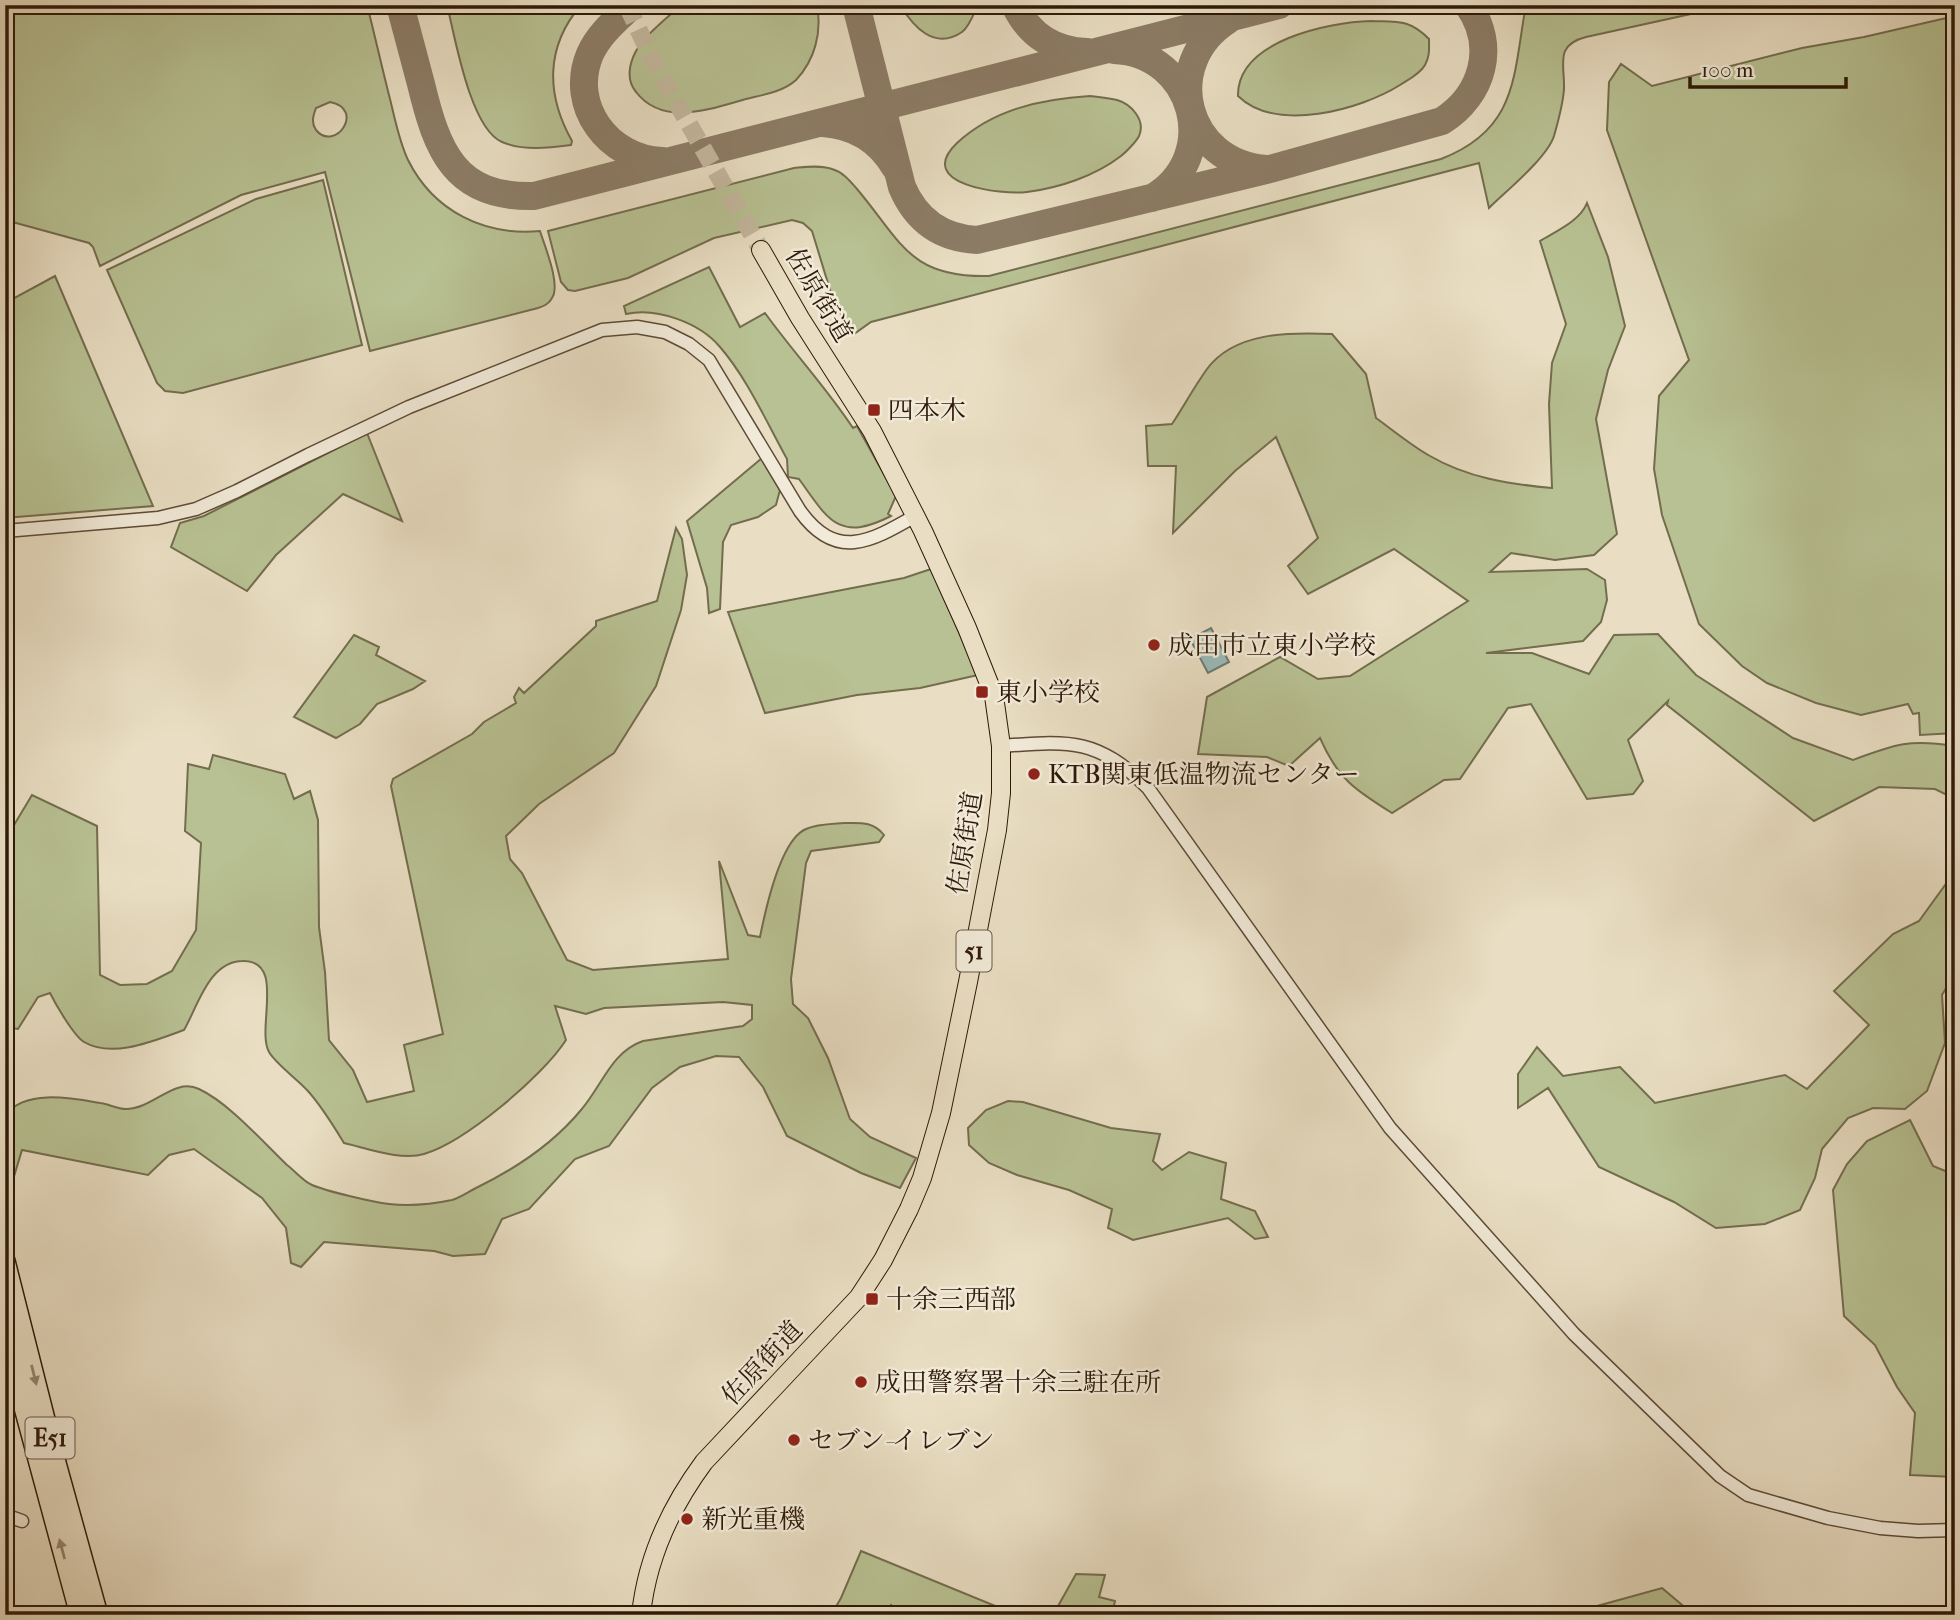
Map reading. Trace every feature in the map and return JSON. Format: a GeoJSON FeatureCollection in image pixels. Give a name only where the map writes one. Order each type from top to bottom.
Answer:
{"type":"FeatureCollection","features":[{"type":"Feature","properties":{"kind":"highway","name":"佐原街道"},"geometry":{"type":"LineString","coordinates":[[641,1615],[657,1545],[689,1482],[704,1462],[859,1297],[883,1260],[909,1209],[922,1178],[940,1113],[968,982],[1002,793],[1001,746],[995,704],[967,628],[872,431],[800,318],[761,250]]}},
{"type":"Feature","properties":{"kind":"highway","name":"E51"},"geometry":{"type":"LineString","coordinates":[[5,1261],[98,1615]]}},
{"type":"Feature","properties":{"kind":"highway","name":"E51"},"geometry":{"type":"LineString","coordinates":[[5,1337],[80,1615]]}},
{"type":"Feature","properties":{"kind":"street"},"geometry":{"type":"LineString","coordinates":[[5,531],[158,518],[196,509],[408,407],[588,334],[621,327],[665,332],[690,344],[709,360],[800,511],[822,534],[833,540],[856,543],[870,540],[915,516]]}},
{"type":"Feature","properties":{"kind":"street"},"geometry":{"type":"LineString","coordinates":[[1001,746],[1058,742],[1087,747],[1113,759],[1148,788],[1390,1128],[1574,1334],[1720,1476],[1748,1495],[1828,1518],[1880,1528],[1955,1530]]}},
{"type":"Feature","properties":{"kind":"street"},"geometry":{"type":"LineString","coordinates":[[5,1515],[22,1521]]}},
{"type":"Feature","properties":{"kind":"green space"},"geometry":{"type":"Polygon","coordinates":[[[7,5],[32,5],[33,8],[38,5],[367,5],[400,138],[408,160],[419,178],[432,194],[463,217],[500,229],[540,231],[555,284],[552,298],[538,308],[370,351],[325,172],[241,195],[100,266],[89,243],[5,220],[5,16],[9,14],[7,5]],[[330,102],[316,108],[313,125],[316,130],[324,136],[338,133],[346,120],[346,113],[341,106],[330,102]]]}},
{"type":"Feature","properties":{"kind":"green space"},"geometry":{"type":"Polygon","coordinates":[[[447,5],[581,5],[561,38],[555,54],[553,72],[557,106],[572,141],[571,145],[519,147],[502,142],[491,133],[473,101],[459,59],[447,5]]]}},
{"type":"Feature","properties":{"kind":"green space"},"geometry":{"type":"Polygon","coordinates":[[[681,5],[817,5],[818,35],[808,64],[791,84],[779,90],[702,110],[673,112],[647,103],[636,92],[631,82],[630,67],[636,51],[645,39],[681,5]]]}},
{"type":"Feature","properties":{"kind":"green space"},"geometry":{"type":"Polygon","coordinates":[[[900,5],[975,5],[976,9],[964,30],[942,39],[925,34],[911,21],[900,5]]]}},
{"type":"Feature","properties":{"kind":"green space"},"geometry":{"type":"Polygon","coordinates":[[[1526,5],[1732,5],[1586,37],[1569,45],[1563,57],[1564,89],[1561,107],[1550,145],[1535,164],[1489,208],[1479,163],[871,322],[854,334],[834,303],[812,231],[803,223],[792,220],[714,238],[628,278],[575,291],[568,290],[561,282],[548,231],[794,168],[823,167],[843,175],[897,240],[909,253],[924,263],[941,271],[989,276],[1441,159],[1467,147],[1485,132],[1499,115],[1514,76],[1526,5]]]}},
{"type":"Feature","properties":{"kind":"green space"},"geometry":{"type":"Polygon","coordinates":[[[1955,16],[1955,733],[1920,735],[1919,713],[1913,714],[1908,704],[1861,715],[1816,703],[1767,683],[1742,666],[1699,624],[1662,515],[1654,469],[1659,396],[1689,360],[1607,130],[1609,82],[1621,64],[1652,86],[1802,48],[1955,16]]]}},
{"type":"Feature","properties":{"kind":"green space"},"geometry":{"type":"Polygon","coordinates":[[[1371,21],[1409,25],[1429,39],[1428,59],[1420,71],[1383,94],[1318,114],[1274,113],[1254,107],[1238,96],[1242,77],[1252,61],[1268,48],[1288,38],[1332,25],[1371,21]]]}},
{"type":"Feature","properties":{"kind":"green space"},"geometry":{"type":"Polygon","coordinates":[[[1090,96],[1122,102],[1136,113],[1141,130],[1133,144],[1121,156],[1100,169],[1052,188],[1027,192],[999,192],[966,184],[953,178],[946,169],[946,157],[957,143],[987,122],[1037,103],[1090,96]]]}},
{"type":"Feature","properties":{"kind":"green space"},"geometry":{"type":"Polygon","coordinates":[[[323,180],[362,345],[183,393],[165,391],[157,383],[107,270],[256,199],[323,180]]]}},
{"type":"Feature","properties":{"kind":"green space"},"geometry":{"type":"Polygon","coordinates":[[[1587,203],[1608,257],[1625,326],[1608,370],[1596,419],[1617,534],[1594,555],[1555,560],[1511,553],[1490,572],[1587,569],[1605,580],[1607,600],[1601,622],[1583,641],[1486,653],[1532,653],[1589,674],[1614,635],[1658,634],[1696,675],[1793,738],[1853,760],[1903,744],[1955,746],[1955,799],[1935,789],[1879,787],[1814,821],[1667,705],[1668,701],[1628,740],[1643,781],[1633,794],[1587,799],[1531,704],[1508,708],[1460,779],[1444,780],[1392,813],[1341,774],[1320,738],[1289,766],[1267,757],[1198,754],[1207,697],[1280,657],[1318,679],[1350,676],[1468,601],[1394,549],[1308,594],[1288,566],[1318,538],[1276,437],[1235,471],[1173,533],[1176,466],[1148,466],[1146,426],[1172,424],[1207,369],[1218,357],[1232,348],[1247,341],[1281,334],[1332,334],[1366,374],[1376,418],[1410,443],[1444,464],[1474,475],[1552,488],[1549,404],[1552,363],[1566,324],[1540,241],[1573,220],[1587,203]]]}},
{"type":"Feature","properties":{"kind":"green space"},"geometry":{"type":"Polygon","coordinates":[[[709,267],[740,327],[765,313],[853,428],[857,426],[896,496],[888,514],[891,516],[858,527],[846,527],[836,523],[818,505],[799,479],[788,477],[787,459],[756,401],[730,359],[711,338],[690,324],[664,315],[638,312],[626,314],[624,306],[709,267]]]}},
{"type":"Feature","properties":{"kind":"green space"},"geometry":{"type":"Polygon","coordinates":[[[55,276],[153,506],[5,518],[5,303],[55,276]]]}},
{"type":"Feature","properties":{"kind":"green space"},"geometry":{"type":"Polygon","coordinates":[[[367,433],[402,521],[343,494],[276,555],[247,591],[171,547],[180,523],[204,516],[367,433]]]}},
{"type":"Feature","properties":{"kind":"green space"},"geometry":{"type":"Polygon","coordinates":[[[762,458],[780,490],[776,505],[758,517],[731,525],[723,542],[720,609],[709,613],[707,588],[687,521],[762,458]]]}},
{"type":"Feature","properties":{"kind":"green space"},"geometry":{"type":"Polygon","coordinates":[[[676,528],[682,539],[687,575],[681,610],[656,686],[614,753],[539,804],[506,836],[510,859],[522,873],[567,960],[593,970],[728,959],[719,861],[748,935],[760,937],[781,861],[797,836],[806,829],[825,824],[866,824],[880,830],[884,835],[879,842],[811,851],[806,863],[791,979],[793,1004],[808,1018],[828,1058],[850,1119],[870,1137],[916,1158],[900,1188],[861,1173],[787,1136],[763,1087],[739,1057],[716,1056],[680,1067],[652,1088],[609,1146],[575,1159],[529,1209],[502,1219],[485,1254],[453,1256],[434,1251],[324,1242],[301,1267],[291,1263],[286,1228],[262,1198],[194,1149],[169,1155],[148,1175],[22,1150],[9,1193],[5,1187],[5,1115],[14,1107],[25,1101],[50,1097],[126,1109],[136,1108],[172,1090],[190,1086],[222,1104],[312,1185],[389,1204],[452,1200],[505,1173],[546,1145],[581,1110],[615,1061],[632,1046],[643,1041],[743,1026],[752,1019],[752,1005],[723,1002],[604,1008],[586,1014],[555,1006],[566,1040],[555,1055],[522,1089],[481,1122],[441,1147],[415,1156],[384,1153],[344,1143],[312,1096],[272,1057],[266,1041],[267,983],[256,964],[243,961],[221,968],[206,986],[184,1030],[134,1046],[108,1049],[84,1042],[70,1027],[50,993],[38,997],[18,1029],[5,1027],[5,840],[32,795],[97,826],[100,975],[120,985],[147,984],[172,971],[196,930],[201,843],[185,831],[188,764],[209,769],[213,755],[285,774],[294,799],[310,791],[318,820],[319,927],[329,1040],[353,1070],[367,1102],[414,1091],[404,1045],[443,1034],[391,786],[393,779],[472,734],[484,722],[516,703],[514,697],[519,688],[524,693],[596,626],[596,621],[657,601],[676,528]]]}},
{"type":"Feature","properties":{"kind":"green space"},"geometry":{"type":"Polygon","coordinates":[[[931,569],[978,675],[920,688],[857,695],[765,713],[728,612],[904,578],[931,569]]]}},
{"type":"Feature","properties":{"kind":"green space"},"geometry":{"type":"Polygon","coordinates":[[[354,635],[379,647],[376,655],[425,681],[377,704],[360,724],[336,738],[294,717],[354,635]]]}},
{"type":"Feature","properties":{"kind":"green space"},"geometry":{"type":"Polygon","coordinates":[[[1955,866],[1955,973],[1942,995],[1945,1043],[1927,1091],[1905,1109],[1873,1108],[1848,1118],[1822,1149],[1815,1178],[1800,1210],[1765,1224],[1716,1228],[1674,1202],[1599,1167],[1548,1088],[1518,1108],[1518,1074],[1537,1047],[1563,1076],[1620,1067],[1655,1103],[1785,1075],[1807,1089],[1869,1025],[1834,991],[1893,934],[1919,921],[1953,874],[1955,866]]]}},
{"type":"Feature","properties":{"kind":"green space"},"geometry":{"type":"Polygon","coordinates":[[[1008,1101],[1023,1102],[1111,1128],[1160,1134],[1153,1161],[1162,1170],[1189,1152],[1226,1163],[1221,1199],[1255,1211],[1268,1237],[1255,1239],[1228,1218],[1133,1240],[1108,1228],[1112,1209],[1069,1190],[1017,1175],[989,1163],[969,1145],[968,1128],[986,1110],[1008,1101]]]}},
{"type":"Feature","properties":{"kind":"green space"},"geometry":{"type":"Polygon","coordinates":[[[1910,1120],[1933,1166],[1955,1175],[1955,1477],[1910,1475],[1915,1413],[1897,1387],[1875,1345],[1844,1316],[1833,1190],[1847,1164],[1867,1141],[1910,1120]]]}},
{"type":"Feature","properties":{"kind":"green space"},"geometry":{"type":"Polygon","coordinates":[[[861,1551],[1005,1610],[1051,1615],[906,1615],[891,1605],[885,1615],[831,1615],[861,1551]]]}},
{"type":"Feature","properties":{"kind":"green space"},"geometry":{"type":"Polygon","coordinates":[[[1076,1574],[1105,1575],[1099,1597],[1115,1601],[1112,1615],[1053,1615],[1076,1574]]]}},
{"type":"Feature","properties":{"kind":"green space"},"geometry":{"type":"Polygon","coordinates":[[[1662,1588],[1694,1615],[1584,1615],[1590,1608],[1662,1588]]]}},
{"type":"Feature","properties":{"kind":"water"},"geometry":{"type":"Polygon","coordinates":[[[1211,628],[1229,662],[1208,673],[1190,639],[1211,628]]]}},
{"type":"Feature","properties":{"kind":"taxiway"},"geometry":{"type":"LineString","coordinates":[[400,5],[434,130],[454,166],[467,179],[485,189],[534,196],[1279,5]]}},
{"type":"Feature","properties":{"kind":"taxiway"},"geometry":{"type":"LineString","coordinates":[[632,5],[608,28],[590,54],[585,73],[585,92],[589,110],[610,140],[625,151],[662,161]]}},
{"type":"Feature","properties":{"kind":"taxiway"},"geometry":{"type":"LineString","coordinates":[[856,5],[902,187],[908,199],[922,218],[941,231],[952,236],[977,240],[1270,169],[1442,121],[1467,98],[1481,69],[1482,37],[1468,5]]}},
{"type":"Feature","properties":{"kind":"taxiway"},"geometry":{"type":"LineString","coordinates":[[1015,5],[1035,33],[1053,45],[1087,52]]}},
{"type":"Feature","properties":{"kind":"taxiway"},"geometry":{"type":"LineString","coordinates":[[1228,20],[1207,39],[1193,61],[1188,85],[1191,109],[1200,131],[1217,150],[1239,163],[1267,169]]}},
{"type":"Feature","properties":{"kind":"taxiway"},"geometry":{"type":"LineString","coordinates":[[1114,50],[1142,56],[1164,69],[1180,87],[1190,110],[1192,134],[1187,158],[1174,180],[1152,198]]}},
{"type":"Feature","properties":{"kind":"taxiway"},"geometry":{"type":"LineString","coordinates":[[823,123],[845,127],[865,136],[889,157],[895,167]]}},
{"type":"Feature","properties":{"kind":"tunnel"},"geometry":{"type":"LineString","coordinates":[[627,5],[654,63],[761,250]]}},
{"type":"Feature","properties":{"kind":"place","name":"四本木"},"geometry":{"type":"Point","coordinates":[874,410]}},
{"type":"Feature","properties":{"kind":"place","name":"成田市立東小学校"},"geometry":{"type":"Point","coordinates":[1154,645]}},
{"type":"Feature","properties":{"kind":"place","name":"東小学校"},"geometry":{"type":"Point","coordinates":[982,692]}},
{"type":"Feature","properties":{"kind":"place","name":"KTB関東低温物流センター"},"geometry":{"type":"Point","coordinates":[1034,774]}},
{"type":"Feature","properties":{"kind":"place","name":"十余三西部"},"geometry":{"type":"Point","coordinates":[872,1299]}},
{"type":"Feature","properties":{"kind":"place","name":"成田警察署十余三駐在所"},"geometry":{"type":"Point","coordinates":[861,1382]}},
{"type":"Feature","properties":{"kind":"place","name":"セブン-イレブン"},"geometry":{"type":"Point","coordinates":[794,1440]}},
{"type":"Feature","properties":{"kind":"place","name":"新光重機"},"geometry":{"type":"Point","coordinates":[687,1519]}}]}
